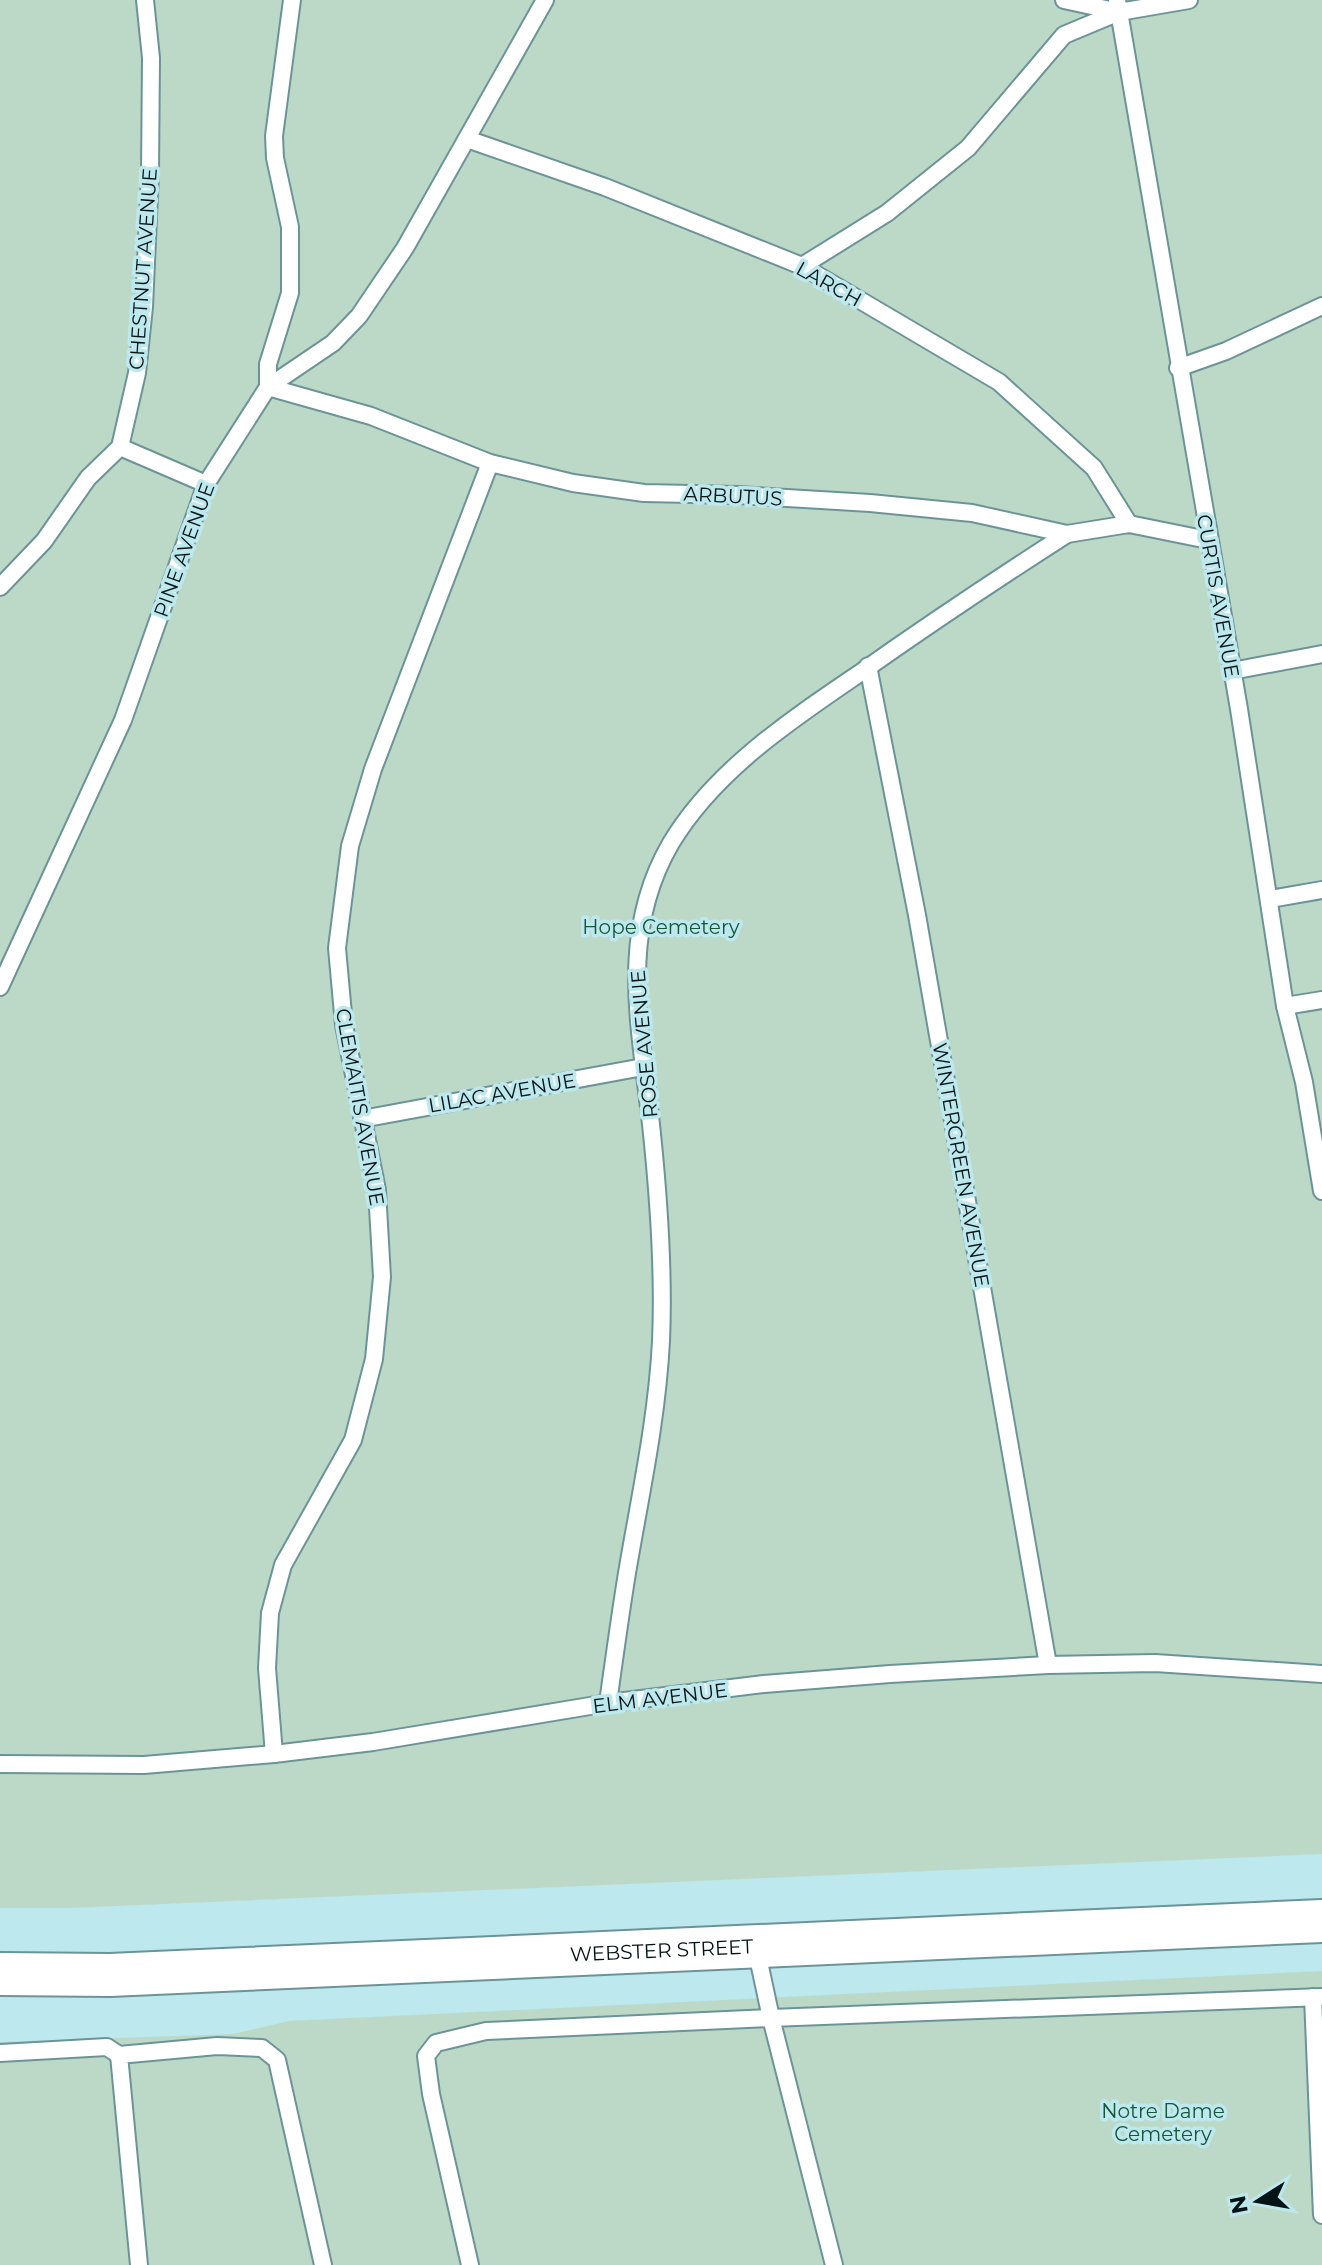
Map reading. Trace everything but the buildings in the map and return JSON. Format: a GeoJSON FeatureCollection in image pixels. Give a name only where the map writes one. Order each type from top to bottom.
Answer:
{"type":"FeatureCollection","features":[{"type":"Feature","properties":{"kind":"main road","name":"WEBSTER STREET"},"geometry":{"type":"LineString","coordinates":[[0,1974],[110,1975],[1322,1921]]}},
{"type":"Feature","properties":{"kind":"lane","name":"CHESTNUT AVENUE"},"geometry":{"type":"LineString","coordinates":[[120,447],[137,373],[144,307],[151,58],[145,0]]}},
{"type":"Feature","properties":{"kind":"lane"},"geometry":{"type":"LineString","coordinates":[[268,387],[268,364],[290,293],[290,227],[275,158],[274,136],[292,0]]}},
{"type":"Feature","properties":{"kind":"lane","name":"PINE AVENUE"},"geometry":{"type":"LineString","coordinates":[[0,987],[123,720],[206,484],[268,387],[333,343],[359,316],[405,248],[545,0]]}},
{"type":"Feature","properties":{"kind":"lane"},"geometry":{"type":"LineString","coordinates":[[1064,0],[1118,6],[1189,0]]}},
{"type":"Feature","properties":{"kind":"lane"},"geometry":{"type":"LineString","coordinates":[[802,266],[887,213],[968,148],[1064,35],[1118,6]]}},
{"type":"Feature","properties":{"kind":"lane","name":"CURTIS AVENUE"},"geometry":{"type":"LineString","coordinates":[[1118,6],[1232,671],[1285,1006],[1304,1082],[1322,1191]]}},
{"type":"Feature","properties":{"kind":"lane","name":"LARCH"},"geometry":{"type":"LineString","coordinates":[[467,139],[605,187],[802,266],[999,382],[1094,468],[1129,524]]}},
{"type":"Feature","properties":{"kind":"lane"},"geometry":{"type":"LineString","coordinates":[[1178,368],[1226,351],[1322,306]]}},
{"type":"Feature","properties":{"kind":"lane","name":"ARBUTUS"},"geometry":{"type":"LineString","coordinates":[[268,387],[371,416],[490,463],[573,483],[644,493],[826,501],[972,513],[1067,534],[1129,524],[1208,540]]}},
{"type":"Feature","properties":{"kind":"lane"},"geometry":{"type":"LineString","coordinates":[[0,587],[44,541],[88,478],[120,447],[206,484]]}},
{"type":"Feature","properties":{"kind":"lane","name":"CLEMAITIS AVENUE"},"geometry":{"type":"LineString","coordinates":[[274,1754],[267,1668],[270,1613],[283,1565],[353,1440],[374,1359],[382,1277],[377,1190],[344,1025],[337,948],[350,846],[373,769],[490,463]]}},
{"type":"Feature","properties":{"kind":"lane","name":"ROSE AVENUE"},"geometry":{"type":"LineString","coordinates":[[608,1703],[627,1573],[652,1438],[661,1339],[660,1226],[635,966],[644,908],[671,844],[713,788],[783,726],[952,608],[1067,534]]}},
{"type":"Feature","properties":{"kind":"lane"},"geometry":{"type":"LineString","coordinates":[[1232,671],[1322,654]]}},
{"type":"Feature","properties":{"kind":"lane","name":"WINTERGREEN AVENUE"},"geometry":{"type":"LineString","coordinates":[[868,666],[920,931],[1048,1665]]}},
{"type":"Feature","properties":{"kind":"lane"},"geometry":{"type":"LineString","coordinates":[[1270,899],[1322,890]]}},
{"type":"Feature","properties":{"kind":"lane"},"geometry":{"type":"LineString","coordinates":[[1285,1006],[1322,1000]]}},
{"type":"Feature","properties":{"kind":"lane","name":"LILAC AVENUE"},"geometry":{"type":"LineString","coordinates":[[362,1119],[643,1067]]}},
{"type":"Feature","properties":{"kind":"lane","name":"ELM AVENUE"},"geometry":{"type":"LineString","coordinates":[[0,1764],[144,1765],[274,1754],[373,1742],[608,1703],[764,1684],[1048,1665],[1155,1663],[1322,1674]]}},
{"type":"Feature","properties":{"kind":"lane"},"geometry":{"type":"LineString","coordinates":[[756,1947],[834,2265]]}},
{"type":"Feature","properties":{"kind":"lane"},"geometry":{"type":"LineString","coordinates":[[470,2265],[431,2094],[426,2056],[436,2043],[486,2031],[1318,1997],[1322,2215]]}},
{"type":"Feature","properties":{"kind":"lane"},"geometry":{"type":"LineString","coordinates":[[0,2053],[107,2047],[119,2055],[217,2046],[262,2048],[277,2060],[323,2265]]}},
{"type":"Feature","properties":{"kind":"lane"},"geometry":{"type":"LineString","coordinates":[[119,2055],[139,2265]]}},
{"type":"Feature","properties":{"kind":"green space","name":"Hope Cemetery"},"geometry":{"type":"Polygon","coordinates":[[[0,0],[1322,0],[1322,1854],[71,1908],[0,1908],[0,0]]]}},
{"type":"Feature","properties":{"kind":"green space","name":"Notre Dame Cemetery"},"geometry":{"type":"Polygon","coordinates":[[[1322,1971],[1322,2265],[0,2265],[0,2042],[233,2034],[289,2021],[1322,1971]]]}}]}
